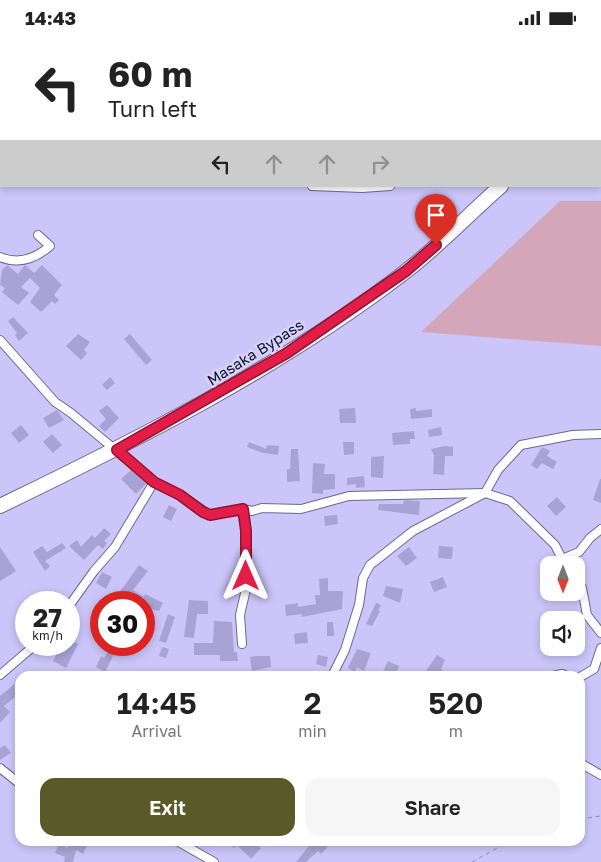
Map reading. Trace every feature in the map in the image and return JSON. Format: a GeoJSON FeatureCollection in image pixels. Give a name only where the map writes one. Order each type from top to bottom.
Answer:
{"type":"FeatureCollection","features":[{"type":"Feature","properties":{"kind":"highway","name":"Masaka Bypass"},"geometry":{"type":"LineString","coordinates":[[0,506],[117,450],[287,353],[406,271],[500,187]]}},
{"type":"Feature","properties":{"kind":"street"},"geometry":{"type":"LineString","coordinates":[[337,187],[376,187]]}},
{"type":"Feature","properties":{"kind":"street"},"geometry":{"type":"LineString","coordinates":[[0,257],[16,262],[40,254],[50,246],[38,235]]}},
{"type":"Feature","properties":{"kind":"street"},"geometry":{"type":"LineString","coordinates":[[0,340],[55,402],[117,450],[154,482],[180,495],[210,515],[243,509],[252,511],[262,508],[301,509],[350,496],[484,493],[498,495],[510,501],[555,545],[561,556]]}},
{"type":"Feature","properties":{"kind":"street"},"geometry":{"type":"LineString","coordinates":[[334,671],[345,650],[359,605],[363,578],[370,565],[413,531],[484,493],[498,470],[522,445],[573,435],[601,435]]}},
{"type":"Feature","properties":{"kind":"street"},"geometry":{"type":"LineString","coordinates":[[80,591],[115,547],[154,482]]}},
{"type":"Feature","properties":{"kind":"street"},"geometry":{"type":"LineString","coordinates":[[242,644],[240,615],[246,589],[246,531],[243,509]]}},
{"type":"Feature","properties":{"kind":"street"},"geometry":{"type":"LineString","coordinates":[[573,556],[601,529]]}},
{"type":"Feature","properties":{"kind":"street"},"geometry":{"type":"LineString","coordinates":[[584,601],[587,615],[601,633]]}},
{"type":"Feature","properties":{"kind":"street"},"geometry":{"type":"LineString","coordinates":[[585,674],[594,669],[601,648]]}},
{"type":"Feature","properties":{"kind":"street"},"geometry":{"type":"LineString","coordinates":[[0,675],[22,656]]}},
{"type":"Feature","properties":{"kind":"street"},"geometry":{"type":"LineString","coordinates":[[585,766],[601,775]]}},
{"type":"Feature","properties":{"kind":"street"},"geometry":{"type":"LineString","coordinates":[[0,768],[15,780]]}},
{"type":"Feature","properties":{"kind":"street"},"geometry":{"type":"LineString","coordinates":[[186,846],[214,862]]}},
{"type":"Feature","properties":{"kind":"path"},"geometry":{"type":"LineString","coordinates":[[585,818],[601,816]]}},
{"type":"Feature","properties":{"kind":"path"},"geometry":{"type":"LineString","coordinates":[[472,862],[501,846]]}},
{"type":"Feature","properties":{"kind":"shaded area"},"geometry":{"type":"Polygon","coordinates":[[[560,201],[601,201],[601,346],[421,332],[560,201]]]}},
{"type":"Feature","properties":{"kind":"building"},"geometry":{"type":"Polygon","coordinates":[[[7,265],[18,274],[25,265],[34,273],[42,265],[62,285],[54,295],[59,300],[55,304],[52,301],[41,312],[30,302],[40,288],[30,278],[21,287],[29,293],[18,305],[2,292],[5,288],[0,285],[2,270],[7,265]]]}},
{"type":"Feature","properties":{"kind":"building"},"geometry":{"type":"Polygon","coordinates":[[[13,317],[28,333],[19,341],[15,335],[17,333],[8,321],[13,317]]]}},
{"type":"Feature","properties":{"kind":"building"},"geometry":{"type":"Polygon","coordinates":[[[78,334],[90,342],[84,350],[87,353],[81,360],[66,346],[78,334]]]}},
{"type":"Feature","properties":{"kind":"building"},"geometry":{"type":"Polygon","coordinates":[[[130,334],[152,360],[146,365],[124,339],[130,334]]]}},
{"type":"Feature","properties":{"kind":"building"},"geometry":{"type":"Polygon","coordinates":[[[110,377],[115,383],[107,390],[102,385],[110,377]]]}},
{"type":"Feature","properties":{"kind":"building"},"geometry":{"type":"Polygon","coordinates":[[[107,405],[119,418],[105,432],[99,426],[106,419],[99,411],[107,405]]]}},
{"type":"Feature","properties":{"kind":"building"},"geometry":{"type":"Polygon","coordinates":[[[355,408],[356,423],[340,423],[339,409],[355,408]]]}},
{"type":"Feature","properties":{"kind":"building"},"geometry":{"type":"Polygon","coordinates":[[[416,408],[416,411],[432,409],[432,417],[411,419],[410,409],[416,408]]]}},
{"type":"Feature","properties":{"kind":"building"},"geometry":{"type":"Polygon","coordinates":[[[57,410],[64,420],[49,428],[43,418],[57,410]]]}},
{"type":"Feature","properties":{"kind":"building"},"geometry":{"type":"Polygon","coordinates":[[[21,425],[29,435],[19,443],[11,433],[21,425]]]}},
{"type":"Feature","properties":{"kind":"building"},"geometry":{"type":"Polygon","coordinates":[[[441,427],[442,435],[429,437],[428,430],[441,427]]]}},
{"type":"Feature","properties":{"kind":"building"},"geometry":{"type":"Polygon","coordinates":[[[414,431],[415,439],[410,439],[410,444],[393,445],[392,433],[414,431]]]}},
{"type":"Feature","properties":{"kind":"building"},"geometry":{"type":"Polygon","coordinates":[[[52,434],[62,445],[53,453],[43,442],[52,434]]]}},
{"type":"Feature","properties":{"kind":"building"},"geometry":{"type":"Polygon","coordinates":[[[249,442],[266,449],[267,445],[279,446],[278,455],[263,453],[247,447],[249,442]]]}},
{"type":"Feature","properties":{"kind":"building"},"geometry":{"type":"Polygon","coordinates":[[[343,442],[354,442],[354,454],[344,455],[343,442]]]}},
{"type":"Feature","properties":{"kind":"building"},"geometry":{"type":"Polygon","coordinates":[[[445,446],[453,447],[453,456],[445,456],[444,475],[433,474],[434,455],[431,449],[445,446]]]}},
{"type":"Feature","properties":{"kind":"building"},"geometry":{"type":"Polygon","coordinates":[[[542,447],[550,451],[547,456],[557,462],[553,469],[542,463],[537,469],[531,465],[542,447]]]}},
{"type":"Feature","properties":{"kind":"building"},"geometry":{"type":"Polygon","coordinates":[[[291,449],[298,449],[300,481],[287,482],[287,469],[290,469],[291,449]]]}},
{"type":"Feature","properties":{"kind":"building"},"geometry":{"type":"Polygon","coordinates":[[[384,456],[383,478],[371,477],[371,457],[384,456]]]}},
{"type":"Feature","properties":{"kind":"building"},"geometry":{"type":"Polygon","coordinates":[[[313,463],[325,464],[324,474],[335,474],[335,489],[323,490],[323,494],[312,493],[313,463]]]}},
{"type":"Feature","properties":{"kind":"building"},"geometry":{"type":"Polygon","coordinates":[[[131,470],[147,483],[136,494],[121,479],[131,470]]]}},
{"type":"Feature","properties":{"kind":"building"},"geometry":{"type":"Polygon","coordinates":[[[364,476],[365,487],[356,488],[356,484],[347,485],[347,478],[364,476]]]}},
{"type":"Feature","properties":{"kind":"building"},"geometry":{"type":"Polygon","coordinates":[[[601,479],[601,503],[593,500],[601,479]]]}},
{"type":"Feature","properties":{"kind":"building"},"geometry":{"type":"Polygon","coordinates":[[[557,497],[566,507],[556,516],[547,506],[557,497]]]}},
{"type":"Feature","properties":{"kind":"building"},"geometry":{"type":"Polygon","coordinates":[[[404,500],[420,501],[419,515],[378,510],[379,504],[403,504],[404,500]]]}},
{"type":"Feature","properties":{"kind":"building"},"geometry":{"type":"Polygon","coordinates":[[[169,505],[177,509],[171,521],[163,517],[169,505]]]}},
{"type":"Feature","properties":{"kind":"building"},"geometry":{"type":"Polygon","coordinates":[[[337,515],[338,524],[325,526],[324,516],[337,515]]]}},
{"type":"Feature","properties":{"kind":"building"},"geometry":{"type":"Polygon","coordinates":[[[104,528],[111,534],[104,541],[107,543],[103,549],[98,545],[84,560],[69,546],[77,540],[81,547],[92,535],[95,538],[104,528]]]}},
{"type":"Feature","properties":{"kind":"building"},"geometry":{"type":"Polygon","coordinates":[[[62,543],[66,548],[45,561],[50,566],[45,571],[33,552],[42,546],[47,552],[62,543]]]}},
{"type":"Feature","properties":{"kind":"building"},"geometry":{"type":"Polygon","coordinates":[[[439,546],[453,547],[452,559],[438,558],[439,546]]]}},
{"type":"Feature","properties":{"kind":"building"},"geometry":{"type":"Polygon","coordinates":[[[0,547],[16,571],[0,581],[0,547]]]}},
{"type":"Feature","properties":{"kind":"building"},"geometry":{"type":"Polygon","coordinates":[[[409,547],[417,558],[406,566],[397,556],[409,547]]]}},
{"type":"Feature","properties":{"kind":"building"},"geometry":{"type":"Polygon","coordinates":[[[139,565],[148,571],[133,590],[135,591],[121,591],[139,565]]]}},
{"type":"Feature","properties":{"kind":"building"},"geometry":{"type":"Polygon","coordinates":[[[102,572],[112,577],[106,589],[96,583],[102,572]]]}},
{"type":"Feature","properties":{"kind":"building"},"geometry":{"type":"Polygon","coordinates":[[[443,577],[447,587],[434,592],[430,582],[443,577]]]}},
{"type":"Feature","properties":{"kind":"building"},"geometry":{"type":"Polygon","coordinates":[[[328,578],[328,591],[343,591],[342,609],[302,617],[302,614],[286,616],[285,605],[298,603],[298,607],[316,604],[315,595],[320,595],[319,579],[328,578]]]}},
{"type":"Feature","properties":{"kind":"building"},"geometry":{"type":"Polygon","coordinates":[[[386,586],[403,589],[400,603],[383,596],[386,586]]]}},
{"type":"Feature","properties":{"kind":"building"},"geometry":{"type":"Polygon","coordinates":[[[155,599],[163,603],[159,611],[155,610],[155,599]]]}},
{"type":"Feature","properties":{"kind":"building"},"geometry":{"type":"Polygon","coordinates":[[[189,600],[208,601],[208,614],[197,614],[194,638],[184,637],[189,600]]]}},
{"type":"Feature","properties":{"kind":"building"},"geometry":{"type":"Polygon","coordinates":[[[376,603],[381,605],[378,611],[380,611],[372,626],[366,624],[376,603]]]}},
{"type":"Feature","properties":{"kind":"building"},"geometry":{"type":"Polygon","coordinates":[[[168,614],[175,617],[166,643],[159,641],[168,614]]]}},
{"type":"Feature","properties":{"kind":"building"},"geometry":{"type":"Polygon","coordinates":[[[214,621],[232,622],[234,652],[237,652],[238,661],[220,661],[220,655],[194,655],[194,643],[213,643],[214,621]]]}},
{"type":"Feature","properties":{"kind":"building"},"geometry":{"type":"Polygon","coordinates":[[[327,622],[333,622],[334,636],[327,636],[327,622]]]}},
{"type":"Feature","properties":{"kind":"building"},"geometry":{"type":"Polygon","coordinates":[[[307,632],[308,643],[295,644],[294,634],[307,632]]]}},
{"type":"Feature","properties":{"kind":"building"},"geometry":{"type":"Polygon","coordinates":[[[162,647],[169,649],[166,658],[159,656],[162,647]]]}},
{"type":"Feature","properties":{"kind":"building"},"geometry":{"type":"Polygon","coordinates":[[[357,649],[371,653],[364,671],[357,667],[355,671],[348,668],[357,649]]]}},
{"type":"Feature","properties":{"kind":"building"},"geometry":{"type":"Polygon","coordinates":[[[318,655],[328,657],[326,667],[316,664],[318,655]]]}},
{"type":"Feature","properties":{"kind":"building"},"geometry":{"type":"Polygon","coordinates":[[[437,655],[445,660],[441,669],[443,671],[426,671],[437,655]]]}},
{"type":"Feature","properties":{"kind":"building"},"geometry":{"type":"Polygon","coordinates":[[[56,656],[72,656],[66,668],[53,661],[56,656]]]}},
{"type":"Feature","properties":{"kind":"building"},"geometry":{"type":"Polygon","coordinates":[[[101,656],[104,658],[105,656],[113,656],[106,671],[96,667],[101,656]]]}},
{"type":"Feature","properties":{"kind":"building"},"geometry":{"type":"Polygon","coordinates":[[[270,656],[271,667],[252,671],[250,657],[270,656]]]}},
{"type":"Feature","properties":{"kind":"building"},"geometry":{"type":"Polygon","coordinates":[[[388,661],[399,666],[397,671],[383,671],[388,661]]]}},
{"type":"Feature","properties":{"kind":"building"},"geometry":{"type":"Polygon","coordinates":[[[15,684],[15,697],[4,706],[10,712],[0,723],[0,696],[15,684]]]}},
{"type":"Feature","properties":{"kind":"building"},"geometry":{"type":"Polygon","coordinates":[[[5,745],[11,753],[0,760],[0,748],[5,745]]]}},
{"type":"Feature","properties":{"kind":"building"},"geometry":{"type":"Polygon","coordinates":[[[58,846],[67,848],[68,846],[87,846],[83,854],[76,850],[73,862],[64,862],[65,857],[55,853],[58,846]]]}},
{"type":"Feature","properties":{"kind":"building"},"geometry":{"type":"Polygon","coordinates":[[[238,846],[259,846],[261,848],[251,859],[238,846]]]}},
{"type":"Feature","properties":{"kind":"building"},"geometry":{"type":"Polygon","coordinates":[[[309,846],[328,846],[321,854],[318,851],[306,862],[296,862],[309,846]]]}},
{"type":"Feature","properties":{"kind":"route"},"geometry":{"type":"LineString","coordinates":[[246,576],[246,531],[243,509],[210,515],[203,512],[180,495],[154,482],[117,450],[199,405],[287,353],[406,271],[436,245]]}}]}
